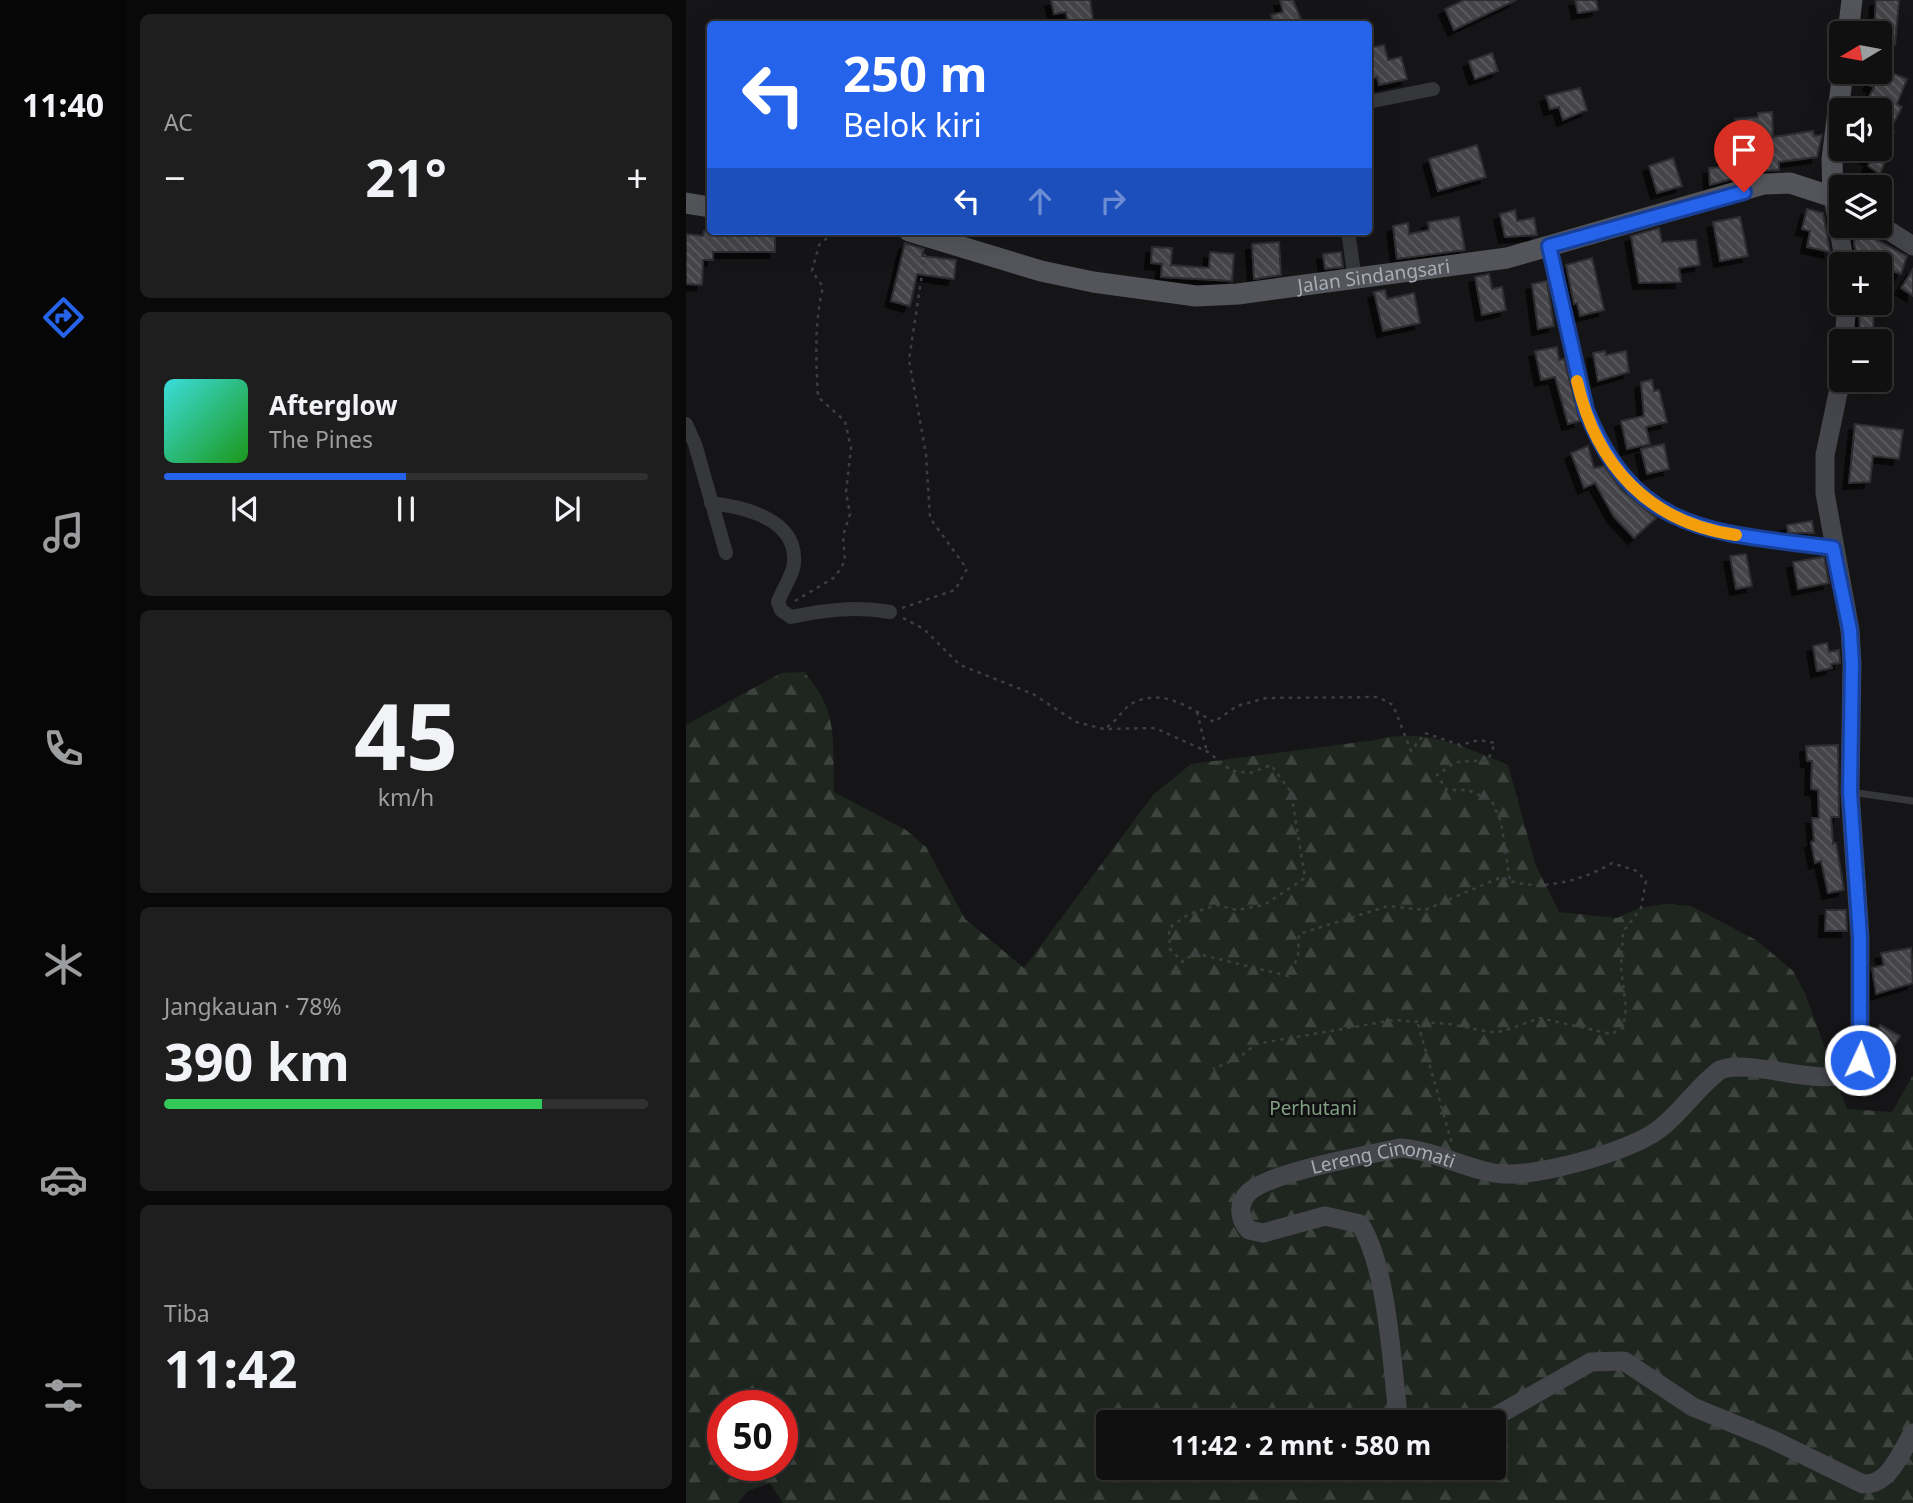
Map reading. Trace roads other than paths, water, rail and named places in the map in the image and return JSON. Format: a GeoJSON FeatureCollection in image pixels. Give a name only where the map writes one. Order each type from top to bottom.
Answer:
{"type":"FeatureCollection","features":[{"type":"Feature","properties":{"kind":"main road"},"geometry":{"type":"LineString","coordinates":[[1850,21],[1853,0]]}},
{"type":"Feature","properties":{"kind":"main road"},"geometry":{"type":"LineString","coordinates":[[1764,184],[1809,173],[1829,161]]}},
{"type":"Feature","properties":{"kind":"main road","name":"Jalan Sindangsari"},"geometry":{"type":"LineString","coordinates":[[922,235],[1041,271],[1093,282],[1196,296],[1355,280],[1460,267],[1507,258],[1764,184],[1790,183],[1829,197]]}},
{"type":"Feature","properties":{"kind":"main road"},"geometry":{"type":"LineString","coordinates":[[686,204],[707,207]]}},
{"type":"Feature","properties":{"kind":"main road"},"geometry":{"type":"LineString","coordinates":[[1892,231],[1908,240]]}},
{"type":"Feature","properties":{"kind":"main road"},"geometry":{"type":"LineString","coordinates":[[1838,392],[1825,455],[1825,493],[1850,630],[1850,792]]}},
{"type":"Feature","properties":{"kind":"main road","name":"Lereng Cinomati"},"geometry":{"type":"LineString","coordinates":[[1397,1410],[1378,1265],[1370,1240],[1360,1224],[1342,1217],[1325,1216],[1264,1233],[1255,1232],[1244,1224],[1241,1205],[1256,1188],[1286,1176],[1389,1151],[1420,1150],[1493,1173],[1518,1175],[1577,1162],[1658,1130],[1709,1078],[1732,1065],[1830,1078],[1848,1074],[1856,1068],[1863,1050],[1860,937],[1850,792]]}},
{"type":"Feature","properties":{"kind":"main road"},"geometry":{"type":"LineString","coordinates":[[1506,1410],[1591,1362],[1605,1359],[1624,1361],[1693,1406],[1771,1439],[1863,1483],[1877,1483],[1887,1475],[1913,1433]]}},
{"type":"Feature","properties":{"kind":"street"},"geometry":{"type":"LineString","coordinates":[[1372,101],[1433,89]]}},
{"type":"Feature","properties":{"kind":"street"},"geometry":{"type":"LineString","coordinates":[[1349,235],[1355,280]]}},
{"type":"Feature","properties":{"kind":"street"},"geometry":{"type":"LineString","coordinates":[[1549,246],[1586,410],[1595,435],[1631,486],[1652,505],[1687,524],[1712,532],[1833,548]]}},
{"type":"Feature","properties":{"kind":"street"},"geometry":{"type":"LineString","coordinates":[[686,424],[695,444],[726,552]]}},
{"type":"Feature","properties":{"kind":"street"},"geometry":{"type":"LineString","coordinates":[[711,503],[746,508],[781,528],[793,543],[794,565],[778,602],[781,610],[791,617],[833,609],[867,608],[890,612]]}},
{"type":"Feature","properties":{"kind":"lane"},"geometry":{"type":"LineString","coordinates":[[1850,792],[1913,801]]}},
{"type":"Feature","properties":{"kind":"park label","name":"Perhutani"},"geometry":{"type":"Point","coordinates":[1313,1108]}}]}
